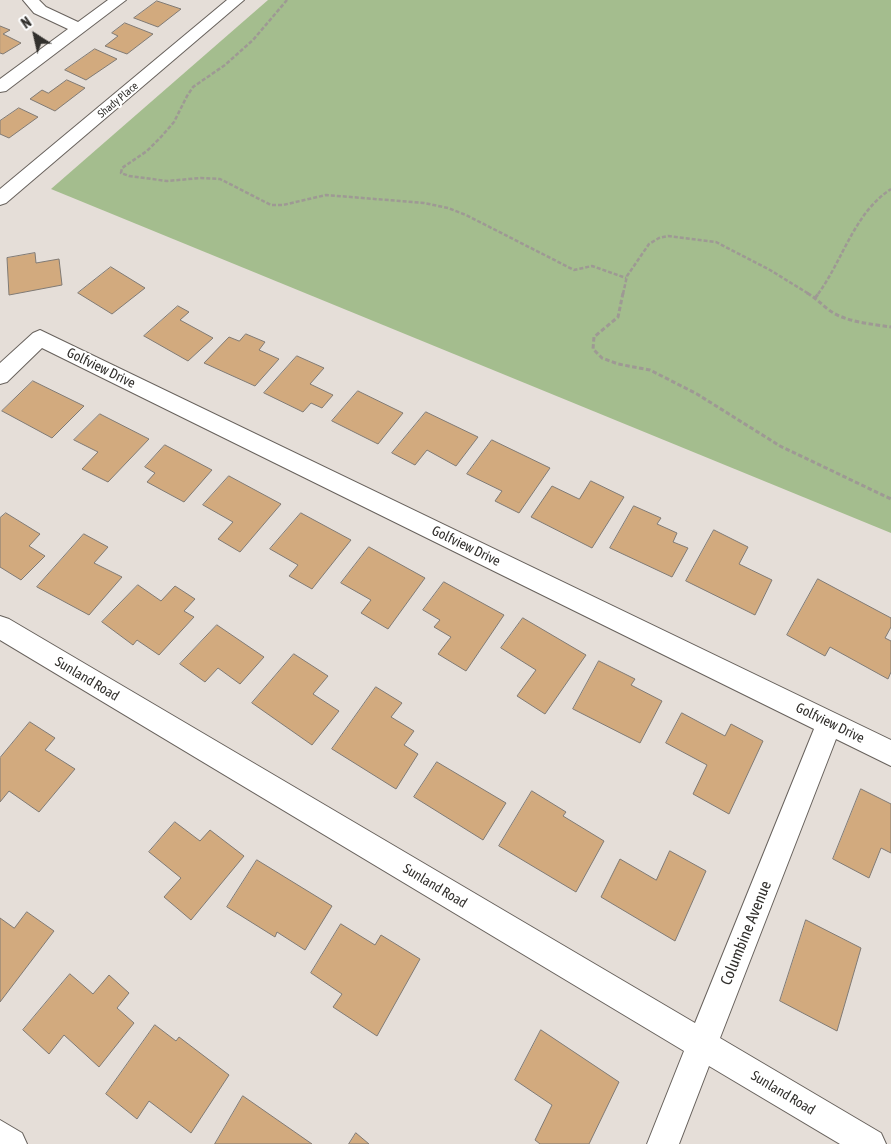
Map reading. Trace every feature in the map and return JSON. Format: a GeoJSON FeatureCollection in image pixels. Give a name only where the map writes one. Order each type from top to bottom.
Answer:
{"type":"FeatureCollection","features":[{"type":"Feature","properties":{"kind":"street"},"geometry":{"type":"LineString","coordinates":[[31,0],[40,10],[79,28]]}},
{"type":"Feature","properties":{"kind":"street"},"geometry":{"type":"LineString","coordinates":[[0,87],[118,0]]}},
{"type":"Feature","properties":{"kind":"street","name":"Shady Place"},"geometry":{"type":"LineString","coordinates":[[0,200],[236,0]]}},
{"type":"Feature","properties":{"kind":"street"},"geometry":{"type":"LineString","coordinates":[[0,178],[17,186]]}},
{"type":"Feature","properties":{"kind":"street","name":"Golfview Drive"},"geometry":{"type":"LineString","coordinates":[[0,376],[40,338],[891,753]]}},
{"type":"Feature","properties":{"kind":"street","name":"Sunland Road"},"geometry":{"type":"LineString","coordinates":[[0,627],[870,1144]]}},
{"type":"Feature","properties":{"kind":"street","name":"Columbine Avenue"},"geometry":{"type":"LineString","coordinates":[[663,1144],[829,723]]}},
{"type":"Feature","properties":{"kind":"street"},"geometry":{"type":"LineString","coordinates":[[0,1136],[11,1144]]}},
{"type":"Feature","properties":{"kind":"path"},"geometry":{"type":"LineString","coordinates":[[288,0],[268,20],[267,26],[252,41],[217,71],[192,88],[185,97],[181,112],[163,136],[140,156],[122,168],[122,173],[130,176],[167,181],[201,178],[220,179],[271,205],[283,205],[326,195],[424,203],[448,208],[466,215],[574,270],[592,266],[626,278]]}},
{"type":"Feature","properties":{"kind":"path"},"geometry":{"type":"LineString","coordinates":[[815,298],[834,272],[865,213],[880,194],[891,189]]}},
{"type":"Feature","properties":{"kind":"path"},"geometry":{"type":"LineString","coordinates":[[891,327],[862,323],[830,311],[815,298],[770,270],[716,242],[668,236],[658,238],[649,244],[626,278],[618,317],[594,337],[593,349],[602,358],[618,364],[650,370],[697,394],[780,446],[891,499]]}},
{"type":"Feature","properties":{"kind":"green space"},"geometry":{"type":"Polygon","coordinates":[[[268,0],[891,0],[891,533],[51,189],[268,0]]]}},
{"type":"Feature","properties":{"kind":"building"},"geometry":{"type":"Polygon","coordinates":[[[157,1],[181,9],[158,27],[134,18],[157,1]]]}},
{"type":"Feature","properties":{"kind":"building"},"geometry":{"type":"Polygon","coordinates":[[[125,23],[153,34],[127,54],[105,46],[118,36],[112,33],[125,23]]]}},
{"type":"Feature","properties":{"kind":"building"},"geometry":{"type":"Polygon","coordinates":[[[0,26],[10,30],[3,34],[21,43],[3,54],[0,53],[0,26]]]}},
{"type":"Feature","properties":{"kind":"building"},"geometry":{"type":"Polygon","coordinates":[[[95,49],[117,59],[86,80],[65,70],[95,49]]]}},
{"type":"Feature","properties":{"kind":"building"},"geometry":{"type":"Polygon","coordinates":[[[67,80],[85,88],[55,111],[30,99],[42,90],[48,93],[67,80]]]}},
{"type":"Feature","properties":{"kind":"building"},"geometry":{"type":"Polygon","coordinates":[[[19,108],[38,117],[9,138],[0,134],[0,121],[19,108]]]}},
{"type":"Feature","properties":{"kind":"building"},"geometry":{"type":"Polygon","coordinates":[[[35,253],[36,263],[59,259],[62,285],[9,295],[7,258],[35,253]]]}},
{"type":"Feature","properties":{"kind":"building"},"geometry":{"type":"Polygon","coordinates":[[[111,267],[145,288],[112,314],[78,293],[111,267]]]}},
{"type":"Feature","properties":{"kind":"building"},"geometry":{"type":"Polygon","coordinates":[[[178,306],[189,312],[180,320],[213,338],[188,361],[144,336],[178,306]]]}},
{"type":"Feature","properties":{"kind":"building"},"geometry":{"type":"Polygon","coordinates":[[[246,334],[265,342],[259,350],[279,359],[255,386],[204,363],[229,337],[239,341],[246,334]]]}},
{"type":"Feature","properties":{"kind":"building"},"geometry":{"type":"Polygon","coordinates":[[[297,356],[324,368],[310,384],[333,395],[322,408],[311,403],[303,412],[264,393],[297,356]]]}},
{"type":"Feature","properties":{"kind":"building"},"geometry":{"type":"Polygon","coordinates":[[[33,381],[84,406],[52,438],[2,411],[33,381]]]}},
{"type":"Feature","properties":{"kind":"building"},"geometry":{"type":"Polygon","coordinates":[[[358,391],[403,413],[378,444],[332,421],[358,391]]]}},
{"type":"Feature","properties":{"kind":"building"},"geometry":{"type":"Polygon","coordinates":[[[426,412],[478,437],[456,466],[427,450],[415,465],[392,453],[426,412]]]}},
{"type":"Feature","properties":{"kind":"building"},"geometry":{"type":"Polygon","coordinates":[[[100,414],[149,439],[108,482],[82,469],[98,452],[74,440],[100,414]]]}},
{"type":"Feature","properties":{"kind":"building"},"geometry":{"type":"Polygon","coordinates":[[[492,440],[550,468],[519,513],[495,501],[502,491],[467,474],[492,440]]]}},
{"type":"Feature","properties":{"kind":"building"},"geometry":{"type":"Polygon","coordinates":[[[165,445],[212,470],[184,502],[147,482],[155,473],[145,467],[165,445]]]}},
{"type":"Feature","properties":{"kind":"building"},"geometry":{"type":"Polygon","coordinates":[[[229,476],[281,504],[240,552],[218,539],[233,522],[203,505],[229,476]]]}},
{"type":"Feature","properties":{"kind":"building"},"geometry":{"type":"Polygon","coordinates":[[[591,481],[624,497],[592,548],[531,517],[552,486],[579,499],[591,481]]]}},
{"type":"Feature","properties":{"kind":"building"},"geometry":{"type":"Polygon","coordinates":[[[634,506],[661,518],[657,524],[677,533],[673,542],[688,548],[672,577],[610,548],[634,506]]]}},
{"type":"Feature","properties":{"kind":"building"},"geometry":{"type":"Polygon","coordinates":[[[6,513],[40,534],[29,546],[45,556],[21,580],[0,567],[0,518],[6,513]]]}},
{"type":"Feature","properties":{"kind":"building"},"geometry":{"type":"Polygon","coordinates":[[[301,513],[351,540],[312,589],[289,576],[298,565],[270,549],[301,513]]]}},
{"type":"Feature","properties":{"kind":"building"},"geometry":{"type":"Polygon","coordinates":[[[714,530],[748,547],[739,564],[772,580],[755,615],[686,581],[714,530]]]}},
{"type":"Feature","properties":{"kind":"building"},"geometry":{"type":"Polygon","coordinates":[[[84,534],[108,547],[94,563],[122,577],[89,615],[37,587],[84,534]]]}},
{"type":"Feature","properties":{"kind":"building"},"geometry":{"type":"Polygon","coordinates":[[[369,547],[425,578],[388,629],[361,613],[371,600],[341,583],[369,547]]]}},
{"type":"Feature","properties":{"kind":"building"},"geometry":{"type":"Polygon","coordinates":[[[818,579],[891,618],[891,627],[885,638],[891,641],[891,672],[888,679],[830,647],[825,656],[787,635],[818,579]]]}},
{"type":"Feature","properties":{"kind":"building"},"geometry":{"type":"Polygon","coordinates":[[[444,582],[504,615],[466,671],[438,654],[451,637],[434,627],[440,620],[423,610],[444,582]]]}},
{"type":"Feature","properties":{"kind":"building"},"geometry":{"type":"Polygon","coordinates":[[[138,585],[161,601],[175,586],[195,599],[184,611],[194,617],[159,655],[137,640],[133,645],[102,622],[138,585]]]}},
{"type":"Feature","properties":{"kind":"building"},"geometry":{"type":"Polygon","coordinates":[[[523,618],[586,655],[545,714],[517,696],[536,670],[501,648],[523,618]]]}},
{"type":"Feature","properties":{"kind":"building"},"geometry":{"type":"Polygon","coordinates":[[[217,625],[264,657],[240,684],[218,668],[205,682],[180,664],[217,625]]]}},
{"type":"Feature","properties":{"kind":"building"},"geometry":{"type":"Polygon","coordinates":[[[294,654],[328,676],[313,694],[339,711],[312,745],[252,703],[294,654]]]}},
{"type":"Feature","properties":{"kind":"building"},"geometry":{"type":"Polygon","coordinates":[[[599,661],[635,679],[631,685],[662,701],[640,743],[573,709],[599,661]]]}},
{"type":"Feature","properties":{"kind":"building"},"geometry":{"type":"Polygon","coordinates":[[[376,687],[402,703],[391,717],[414,731],[404,745],[418,754],[396,789],[332,749],[376,687]]]}},
{"type":"Feature","properties":{"kind":"building"},"geometry":{"type":"Polygon","coordinates":[[[682,713],[725,736],[731,724],[763,741],[729,814],[693,794],[707,765],[666,743],[682,713]]]}},
{"type":"Feature","properties":{"kind":"building"},"geometry":{"type":"Polygon","coordinates":[[[30,722],[55,738],[45,750],[75,769],[39,812],[9,791],[0,802],[0,758],[30,722]]]}},
{"type":"Feature","properties":{"kind":"building"},"geometry":{"type":"Polygon","coordinates":[[[437,762],[506,803],[483,840],[414,797],[437,762]]]}},
{"type":"Feature","properties":{"kind":"building"},"geometry":{"type":"Polygon","coordinates":[[[861,789],[891,804],[891,853],[881,848],[869,878],[833,859],[861,789]]]}},
{"type":"Feature","properties":{"kind":"building"},"geometry":{"type":"Polygon","coordinates":[[[532,791],[566,812],[563,816],[604,841],[576,892],[499,846],[532,791]]]}},
{"type":"Feature","properties":{"kind":"building"},"geometry":{"type":"Polygon","coordinates":[[[175,822],[200,841],[210,830],[244,856],[191,920],[164,897],[181,878],[149,852],[175,822]]]}},
{"type":"Feature","properties":{"kind":"building"},"geometry":{"type":"Polygon","coordinates":[[[670,851],[706,871],[675,941],[601,897],[620,859],[656,880],[670,851]]]}},
{"type":"Feature","properties":{"kind":"building"},"geometry":{"type":"Polygon","coordinates":[[[257,860],[332,906],[305,950],[277,932],[275,937],[227,907],[257,860]]]}},
{"type":"Feature","properties":{"kind":"building"},"geometry":{"type":"Polygon","coordinates":[[[27,912],[54,931],[0,1002],[0,918],[14,928],[27,912]]]}},
{"type":"Feature","properties":{"kind":"building"},"geometry":{"type":"Polygon","coordinates":[[[806,920],[861,948],[837,1031],[780,1001],[806,920]]]}},
{"type":"Feature","properties":{"kind":"building"},"geometry":{"type":"Polygon","coordinates":[[[341,924],[375,945],[381,935],[420,959],[377,1036],[333,1007],[342,994],[311,973],[341,924]]]}},
{"type":"Feature","properties":{"kind":"building"},"geometry":{"type":"Polygon","coordinates":[[[70,974],[93,994],[109,975],[129,993],[117,1008],[134,1023],[99,1067],[64,1035],[49,1054],[23,1030],[70,974]]]}},
{"type":"Feature","properties":{"kind":"building"},"geometry":{"type":"Polygon","coordinates":[[[155,1025],[176,1041],[179,1037],[229,1075],[191,1133],[149,1101],[137,1119],[106,1094],[155,1025]]]}},
{"type":"Feature","properties":{"kind":"building"},"geometry":{"type":"Polygon","coordinates":[[[541,1030],[619,1082],[589,1144],[540,1144],[535,1140],[552,1105],[515,1080],[541,1030]]]}},
{"type":"Feature","properties":{"kind":"building"},"geometry":{"type":"Polygon","coordinates":[[[243,1096],[312,1144],[215,1144],[243,1096]]]}},
{"type":"Feature","properties":{"kind":"building"},"geometry":{"type":"Polygon","coordinates":[[[356,1133],[369,1144],[349,1144],[356,1133]]]}}]}
